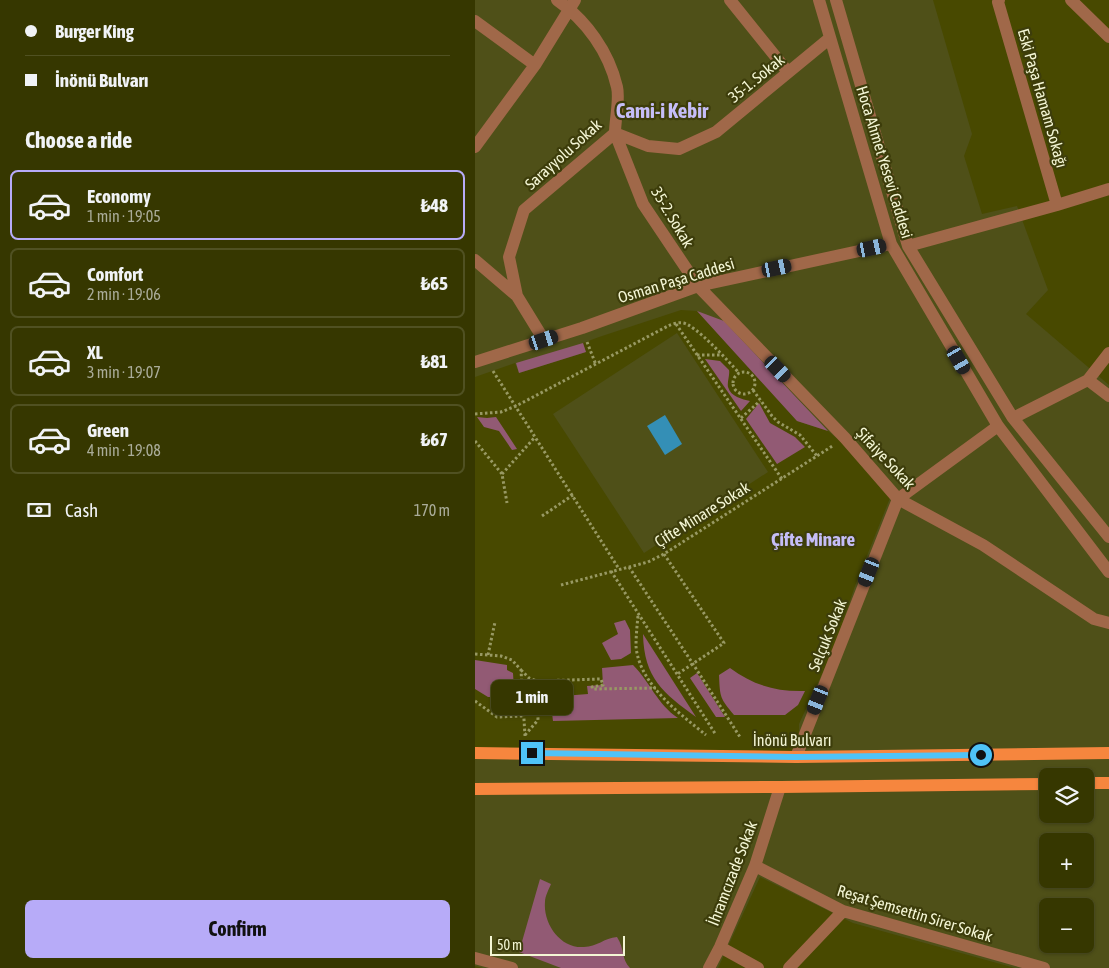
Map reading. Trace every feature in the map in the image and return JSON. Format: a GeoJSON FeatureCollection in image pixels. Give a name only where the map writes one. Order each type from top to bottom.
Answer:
{"type":"FeatureCollection","features":[{"type":"Feature","properties":{"kind":"main road","name":"İnönü Bulvarı"},"geometry":{"type":"LineString","coordinates":[[475,752],[795,757],[1109,753]]}},
{"type":"Feature","properties":{"kind":"main road"},"geometry":{"type":"LineString","coordinates":[[1094,783],[1109,783]]}},
{"type":"Feature","properties":{"kind":"main road"},"geometry":{"type":"LineString","coordinates":[[475,789],[780,788],[1039,784]]}},
{"type":"Feature","properties":{"kind":"street","name":"Sarayyolu Sokak"},"geometry":{"type":"LineString","coordinates":[[544,340],[517,296],[509,257],[524,210],[615,133],[617,88],[603,49],[572,4],[557,0]]}},
{"type":"Feature","properties":{"kind":"street"},"geometry":{"type":"LineString","coordinates":[[730,0],[788,72]]}},
{"type":"Feature","properties":{"kind":"street","name":"Hoca Ahmet Yesevi Caddesi"},"geometry":{"type":"LineString","coordinates":[[819,0],[891,244],[998,426],[1109,572]]}},
{"type":"Feature","properties":{"kind":"street","name":"Hoca Ahmet Yesevi Caddesi"},"geometry":{"type":"LineString","coordinates":[[836,0],[908,246],[1013,418],[1109,537]]}},
{"type":"Feature","properties":{"kind":"street"},"geometry":{"type":"LineString","coordinates":[[1071,0],[1109,37]]}},
{"type":"Feature","properties":{"kind":"street","name":"Eski Paşa Hamam Sokağı"},"geometry":{"type":"LineString","coordinates":[[996,1],[1057,205]]}},
{"type":"Feature","properties":{"kind":"street"},"geometry":{"type":"LineString","coordinates":[[475,147],[535,65],[572,4]]}},
{"type":"Feature","properties":{"kind":"street"},"geometry":{"type":"LineString","coordinates":[[475,21],[535,65]]}},
{"type":"Feature","properties":{"kind":"street","name":"35-1. Sokak"},"geometry":{"type":"LineString","coordinates":[[615,133],[648,146],[679,149],[716,132],[831,38]]}},
{"type":"Feature","properties":{"kind":"street","name":"35-2. Sokak"},"geometry":{"type":"LineString","coordinates":[[615,133],[643,204],[698,286]]}},
{"type":"Feature","properties":{"kind":"street"},"geometry":{"type":"LineString","coordinates":[[908,246],[1109,189]]}},
{"type":"Feature","properties":{"kind":"street","name":"Osman Paşa Caddesi"},"geometry":{"type":"LineString","coordinates":[[475,362],[582,328],[698,286],[891,244]]}},
{"type":"Feature","properties":{"kind":"street"},"geometry":{"type":"LineString","coordinates":[[475,260],[517,296]]}},
{"type":"Feature","properties":{"kind":"street","name":"Şifaiye Sokak"},"geometry":{"type":"LineString","coordinates":[[698,286],[845,438],[898,499],[983,545],[1094,619],[1109,623]]}},
{"type":"Feature","properties":{"kind":"street"},"geometry":{"type":"LineString","coordinates":[[1013,418],[1088,380],[1109,353]]}},
{"type":"Feature","properties":{"kind":"street"},"geometry":{"type":"LineString","coordinates":[[1088,380],[1109,396]]}},
{"type":"Feature","properties":{"kind":"street"},"geometry":{"type":"LineString","coordinates":[[898,499],[998,426]]}},
{"type":"Feature","properties":{"kind":"street","name":"Selçuk Sokak"},"geometry":{"type":"LineString","coordinates":[[795,757],[898,499]]}},
{"type":"Feature","properties":{"kind":"street","name":"İhramcızade Sokak"},"geometry":{"type":"LineString","coordinates":[[709,968],[755,866],[780,788]]}},
{"type":"Feature","properties":{"kind":"street","name":"Reşat Şemsettin Sirer Sokak"},"geometry":{"type":"LineString","coordinates":[[755,866],[843,911],[1044,968]]}},
{"type":"Feature","properties":{"kind":"street"},"geometry":{"type":"LineString","coordinates":[[789,968],[843,911]]}},
{"type":"Feature","properties":{"kind":"street"},"geometry":{"type":"LineString","coordinates":[[720,947],[758,968]]}},
{"type":"Feature","properties":{"kind":"street"},"geometry":{"type":"LineString","coordinates":[[475,958],[512,968]]}},
{"type":"Feature","properties":{"kind":"path"},"geometry":{"type":"LineString","coordinates":[[676,323],[782,479]]}},
{"type":"Feature","properties":{"kind":"path"},"geometry":{"type":"LineString","coordinates":[[475,414],[501,412],[516,406],[668,326],[683,323],[694,328],[739,373],[746,373],[752,376],[753,390],[760,400],[778,422],[800,435],[817,456]]}},
{"type":"Feature","properties":{"kind":"path"},"geometry":{"type":"LineString","coordinates":[[582,328],[596,365]]}},
{"type":"Feature","properties":{"kind":"path"},"geometry":{"type":"LineString","coordinates":[[697,354],[721,355]]}},
{"type":"Feature","properties":{"kind":"path"},"geometry":{"type":"LineString","coordinates":[[739,373],[733,382],[736,391],[747,394],[753,390]]}},
{"type":"Feature","properties":{"kind":"path"},"geometry":{"type":"LineString","coordinates":[[500,382],[619,569]]}},
{"type":"Feature","properties":{"kind":"path"},"geometry":{"type":"LineString","coordinates":[[741,418],[760,400]]}},
{"type":"Feature","properties":{"kind":"path"},"geometry":{"type":"LineString","coordinates":[[502,474],[535,436]]}},
{"type":"Feature","properties":{"kind":"path","name":"Çifte Minare Sokak"},"geometry":{"type":"LineString","coordinates":[[561,585],[648,562],[665,554],[845,438]]}},
{"type":"Feature","properties":{"kind":"path"},"geometry":{"type":"LineString","coordinates":[[475,442],[502,474],[507,503]]}},
{"type":"Feature","properties":{"kind":"path"},"geometry":{"type":"LineString","coordinates":[[542,516],[573,496]]}},
{"type":"Feature","properties":{"kind":"path"},"geometry":{"type":"LineString","coordinates":[[665,554],[724,643],[676,675]]}},
{"type":"Feature","properties":{"kind":"path"},"geometry":{"type":"LineString","coordinates":[[629,567],[740,736]]}},
{"type":"Feature","properties":{"kind":"path"},"geometry":{"type":"LineString","coordinates":[[611,571],[716,735]]}},
{"type":"Feature","properties":{"kind":"path"},"geometry":{"type":"LineString","coordinates":[[638,614],[636,646],[639,660],[656,688],[675,710],[706,735]]}},
{"type":"Feature","properties":{"kind":"path"},"geometry":{"type":"LineString","coordinates":[[488,655],[495,622]]}},
{"type":"Feature","properties":{"kind":"path"},"geometry":{"type":"LineString","coordinates":[[475,654],[501,656],[512,660],[529,678],[537,681],[601,679],[603,685],[592,686],[593,689],[656,688]]}},
{"type":"Feature","properties":{"kind":"path"},"geometry":{"type":"LineString","coordinates":[[521,670],[525,736],[538,720],[537,681]]}},
{"type":"Feature","properties":{"kind":"path"},"geometry":{"type":"LineString","coordinates":[[475,700],[497,717],[523,716]]}},
{"type":"Feature","properties":{"kind":"shaded area"},"geometry":{"type":"Polygon","coordinates":[[[475,0],[933,0],[972,134],[964,156],[982,214],[1017,206],[1048,290],[1026,314],[1109,385],[1109,968],[1015,968],[853,923],[760,877],[718,968],[483,968],[475,966],[475,749],[795,752],[799,737],[799,724],[834,648],[855,586],[890,498],[840,441],[828,431],[797,421],[697,311],[681,310],[599,337],[583,343],[586,352],[519,373],[515,363],[475,377],[475,0]]]}},
{"type":"Feature","properties":{"kind":"shaded area"},"geometry":{"type":"Polygon","coordinates":[[[697,311],[724,321],[828,431],[797,421],[697,311]]]}},
{"type":"Feature","properties":{"kind":"shaded area"},"geometry":{"type":"Polygon","coordinates":[[[677,333],[768,472],[644,553],[553,414],[677,333]]]}},
{"type":"Feature","properties":{"kind":"shaded area"},"geometry":{"type":"Polygon","coordinates":[[[583,343],[586,352],[519,373],[516,363],[583,343]]]}},
{"type":"Feature","properties":{"kind":"shaded area"},"geometry":{"type":"Polygon","coordinates":[[[705,359],[720,361],[729,370],[729,390],[737,397],[750,401],[741,411],[705,359]]]}},
{"type":"Feature","properties":{"kind":"shaded area"},"geometry":{"type":"Polygon","coordinates":[[[759,403],[770,423],[795,437],[805,447],[777,464],[746,419],[759,403]]]}},
{"type":"Feature","properties":{"kind":"shaded area"},"geometry":{"type":"Polygon","coordinates":[[[477,417],[496,417],[517,449],[512,450],[499,431],[484,427],[477,417]]]}},
{"type":"Feature","properties":{"kind":"shaded area"},"geometry":{"type":"Polygon","coordinates":[[[625,620],[630,630],[631,653],[621,659],[611,660],[602,643],[618,634],[614,623],[625,620]]]}},
{"type":"Feature","properties":{"kind":"shaded area"},"geometry":{"type":"Polygon","coordinates":[[[643,634],[696,717],[674,700],[657,683],[647,662],[643,634]]]}},
{"type":"Feature","properties":{"kind":"shaded area"},"geometry":{"type":"Polygon","coordinates":[[[475,660],[507,665],[507,670],[513,673],[515,708],[500,707],[494,697],[488,697],[475,689],[475,660]]]}},
{"type":"Feature","properties":{"kind":"shaded area"},"geometry":{"type":"Polygon","coordinates":[[[633,665],[659,700],[678,718],[553,721],[550,697],[588,694],[587,686],[603,685],[602,668],[633,665]]]}},
{"type":"Feature","properties":{"kind":"shaded area"},"geometry":{"type":"Polygon","coordinates":[[[730,668],[747,679],[765,686],[775,689],[805,691],[798,705],[785,715],[734,715],[723,701],[720,689],[719,675],[730,668]]]}},
{"type":"Feature","properties":{"kind":"shaded area"},"geometry":{"type":"Polygon","coordinates":[[[697,673],[725,717],[716,717],[690,678],[697,673]]]}},
{"type":"Feature","properties":{"kind":"shaded area"},"geometry":{"type":"Polygon","coordinates":[[[540,879],[551,884],[546,897],[545,910],[547,919],[555,934],[568,944],[576,947],[593,946],[617,937],[625,961],[630,968],[561,968],[519,952],[540,879]]]}},
{"type":"Feature","properties":{"kind":"water"},"geometry":{"type":"Polygon","coordinates":[[[665,415],[682,444],[665,455],[647,426],[665,415]]]}},
{"type":"Feature","properties":{"kind":"district","name":"Cami-i Kebir"},"geometry":{"type":"Point","coordinates":[662,110]}},
{"type":"Feature","properties":{"kind":"district","name":"Çifte Minare"},"geometry":{"type":"Point","coordinates":[813,539]}},
{"type":"Feature","properties":{"kind":"route"},"geometry":{"type":"LineString","coordinates":[[532,753],[795,757],[981,755]]}}]}
